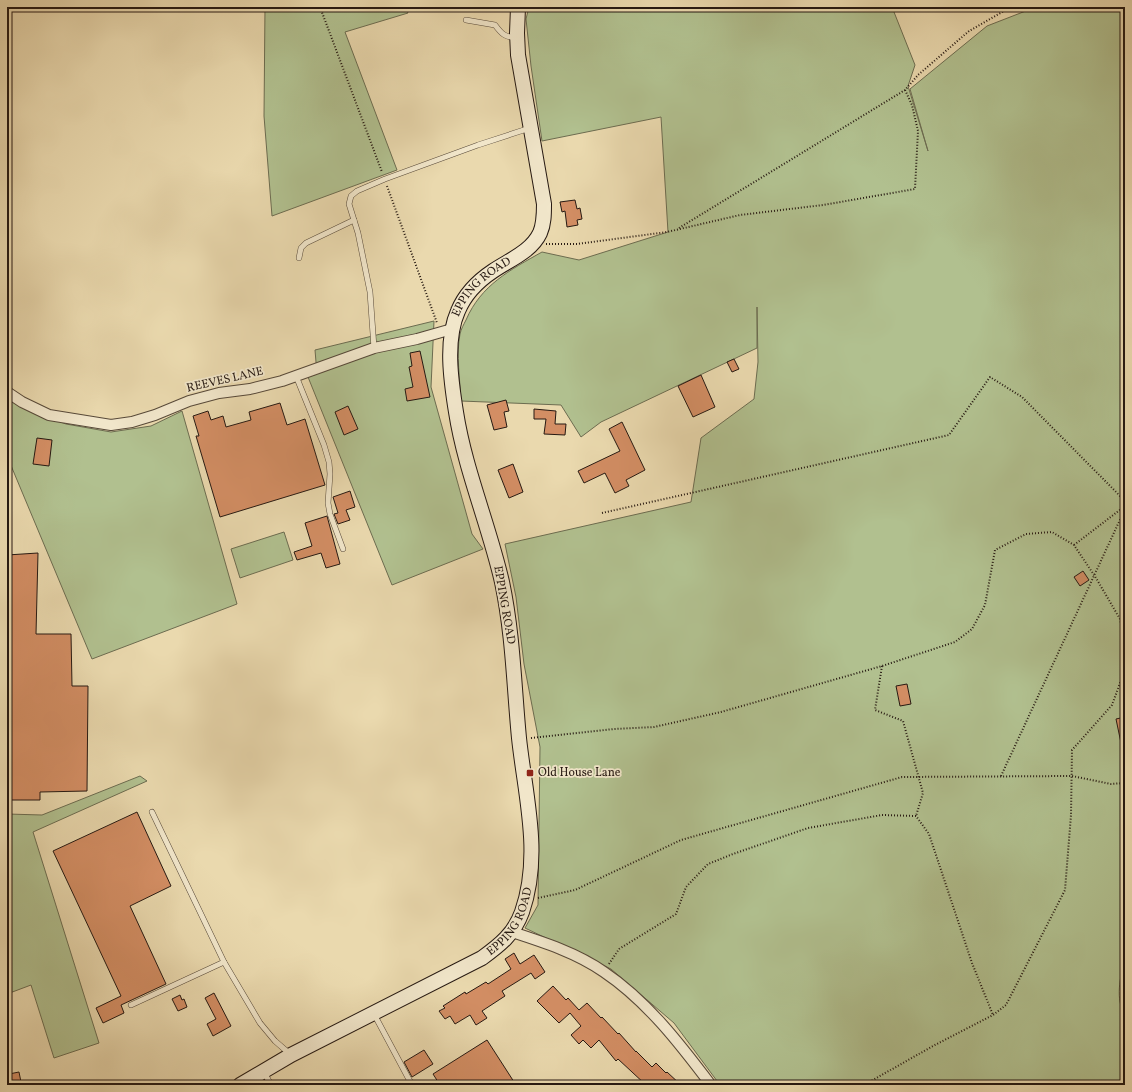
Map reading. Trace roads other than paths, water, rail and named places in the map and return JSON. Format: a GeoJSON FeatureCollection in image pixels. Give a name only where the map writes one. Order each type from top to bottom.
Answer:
{"type":"FeatureCollection","features":[{"type":"Feature","properties":{"kind":"main road","name":"EPPING ROAD"},"geometry":{"type":"LineString","coordinates":[[240,1085],[291,1054],[482,958],[500,946],[512,932],[522,913],[532,862],[531,829],[519,739],[512,649],[502,583],[490,534],[466,456],[456,412],[451,357],[446,330],[463,301],[477,283],[524,251],[533,243],[540,232],[544,204],[518,55],[518,7]]}},
{"type":"Feature","properties":{"kind":"street","name":"REEVES LANE"},"geometry":{"type":"LineString","coordinates":[[7,392],[22,402],[49,415],[111,425],[132,422],[155,415],[189,401],[219,393],[250,389],[296,376],[374,348],[417,339],[446,330]]}},
{"type":"Feature","properties":{"kind":"street"},"geometry":{"type":"LineString","coordinates":[[512,932],[581,959],[604,972],[629,991],[658,1019],[683,1048],[710,1085]]}},
{"type":"Feature","properties":{"kind":"lane"},"geometry":{"type":"LineString","coordinates":[[466,20],[495,24],[501,32],[509,38],[517,37]]}},
{"type":"Feature","properties":{"kind":"lane"},"geometry":{"type":"LineString","coordinates":[[374,348],[370,292],[358,233],[349,204],[351,196],[357,191],[385,179],[478,145],[531,128]]}},
{"type":"Feature","properties":{"kind":"lane"},"geometry":{"type":"LineString","coordinates":[[299,258],[301,248],[306,243],[354,220]]}},
{"type":"Feature","properties":{"kind":"lane"},"geometry":{"type":"LineString","coordinates":[[296,376],[324,445],[329,462],[330,474],[328,503],[330,514],[343,549]]}},
{"type":"Feature","properties":{"kind":"lane"},"geometry":{"type":"LineString","coordinates":[[152,812],[224,962],[260,1022],[275,1041],[291,1054]]}},
{"type":"Feature","properties":{"kind":"lane"},"geometry":{"type":"LineString","coordinates":[[131,1005],[224,962]]}},
{"type":"Feature","properties":{"kind":"lane"},"geometry":{"type":"LineString","coordinates":[[373,1013],[412,1085]]}},
{"type":"Feature","properties":{"kind":"lane"},"geometry":{"type":"LineString","coordinates":[[263,1071],[271,1085]]}},
{"type":"Feature","properties":{"kind":"place","name":"Old House Lane"},"geometry":{"type":"Point","coordinates":[530,773]}}]}
